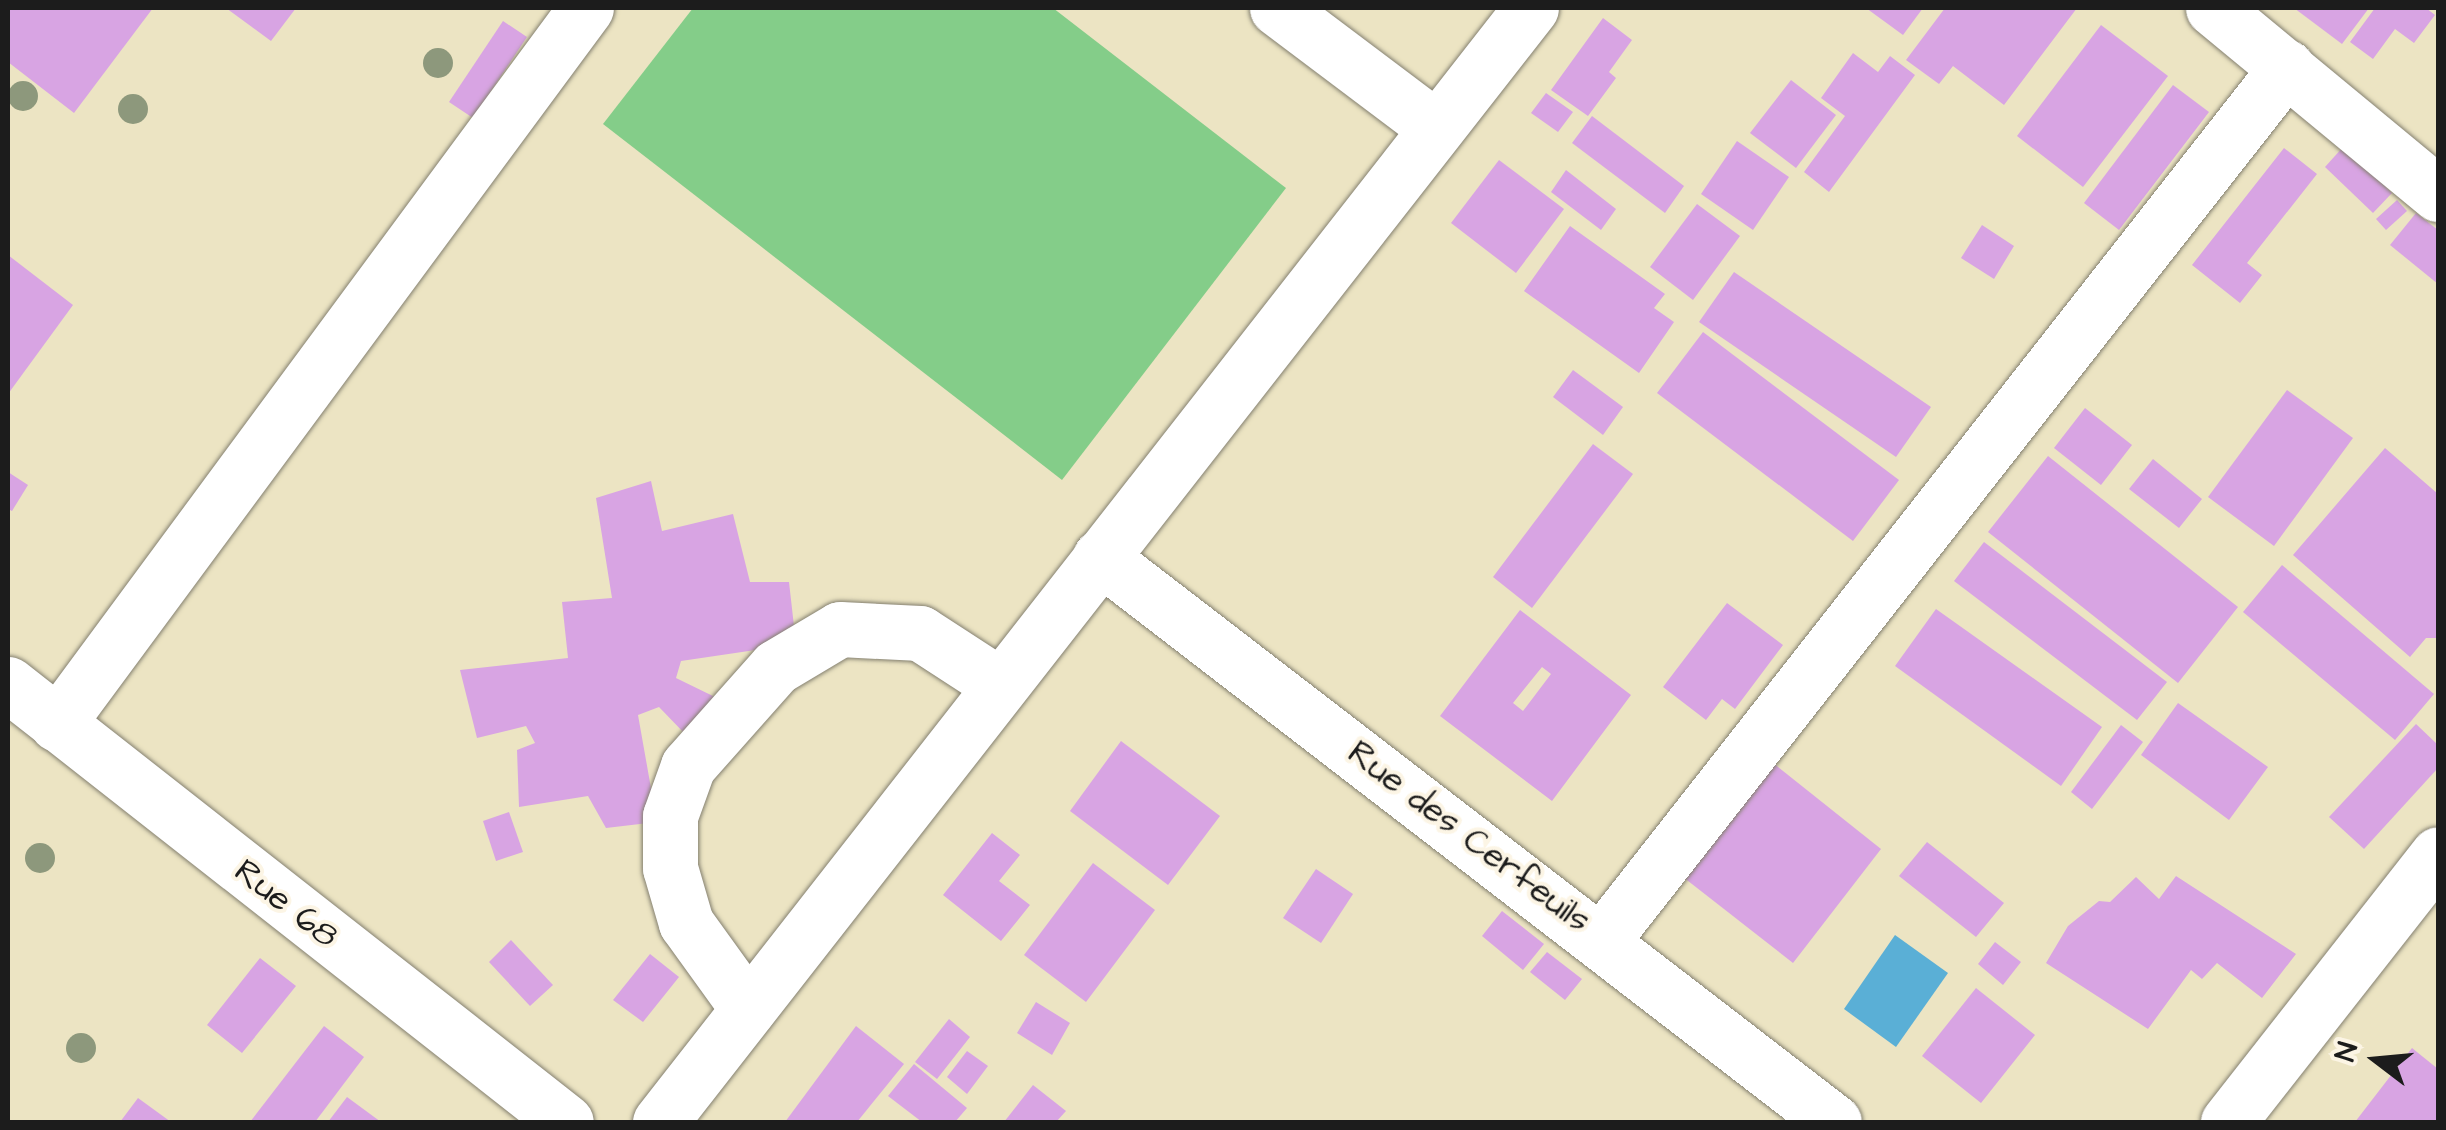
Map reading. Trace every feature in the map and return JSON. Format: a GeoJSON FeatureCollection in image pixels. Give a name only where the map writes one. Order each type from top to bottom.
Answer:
{"type":"FeatureCollection","features":[{"type":"Feature","properties":{"kind":"street"},"geometry":{"type":"LineString","coordinates":[[57,724],[586,8]]}},
{"type":"Feature","properties":{"kind":"street"},"geometry":{"type":"LineString","coordinates":[[1278,8],[1436,128]]}},
{"type":"Feature","properties":{"kind":"street"},"geometry":{"type":"LineString","coordinates":[[660,1122],[1531,8]]}},
{"type":"Feature","properties":{"kind":"street"},"geometry":{"type":"LineString","coordinates":[[2213,8],[2438,194]]}},
{"type":"Feature","properties":{"kind":"street"},"geometry":{"type":"LineString","coordinates":[[1603,939],[2287,67]]}},
{"type":"Feature","properties":{"kind":"street","name":"Rue des Cerfeuils"},"geometry":{"type":"LineString","coordinates":[[1100,557],[1603,939],[1834,1122]]}},
{"type":"Feature","properties":{"kind":"street"},"geometry":{"type":"LineString","coordinates":[[748,1009],[686,923],[670,868],[670,816],[688,766],[776,667],[840,630],[920,634],[1000,685]]}},
{"type":"Feature","properties":{"kind":"street","name":"Rue 68"},"geometry":{"type":"LineString","coordinates":[[8,684],[566,1122]]}},
{"type":"Feature","properties":{"kind":"street"},"geometry":{"type":"LineString","coordinates":[[2228,1122],[2438,854]]}},
{"type":"Feature","properties":{"kind":"green space"},"geometry":{"type":"Polygon","coordinates":[[[693,8],[1053,8],[1286,188],[1062,480],[603,124],[693,8]]]}},
{"type":"Feature","properties":{"kind":"water"},"geometry":{"type":"Polygon","coordinates":[[[1895,935],[1948,973],[1896,1047],[1844,1009],[1895,935]]]}},
{"type":"Feature","properties":{"kind":"building"},"geometry":{"type":"Polygon","coordinates":[[[8,8],[153,8],[74,113],[8,62],[8,8]]]}},
{"type":"Feature","properties":{"kind":"building"},"geometry":{"type":"Polygon","coordinates":[[[226,8],[296,8],[271,41],[226,8]]]}},
{"type":"Feature","properties":{"kind":"building"},"geometry":{"type":"Polygon","coordinates":[[[1866,8],[1923,8],[1903,35],[1866,8]]]}},
{"type":"Feature","properties":{"kind":"building"},"geometry":{"type":"Polygon","coordinates":[[[1945,8],[2077,8],[2004,105],[1953,66],[1939,84],[1906,60],[1945,8]]]}},
{"type":"Feature","properties":{"kind":"building"},"geometry":{"type":"Polygon","coordinates":[[[2294,8],[2369,8],[2342,44],[2294,8]]]}},
{"type":"Feature","properties":{"kind":"building"},"geometry":{"type":"Polygon","coordinates":[[[2375,8],[2426,8],[2435,15],[2414,43],[2395,29],[2373,59],[2350,42],[2375,8]]]}},
{"type":"Feature","properties":{"kind":"building"},"geometry":{"type":"Polygon","coordinates":[[[1603,18],[1632,40],[1609,72],[1616,78],[1588,116],[1551,90],[1603,18]]]}},
{"type":"Feature","properties":{"kind":"building"},"geometry":{"type":"Polygon","coordinates":[[[503,21],[527,37],[473,118],[449,102],[503,21]]]}},
{"type":"Feature","properties":{"kind":"building"},"geometry":{"type":"Polygon","coordinates":[[[2101,25],[2168,76],[2083,187],[2017,136],[2101,25]]]}},
{"type":"Feature","properties":{"kind":"building"},"geometry":{"type":"Polygon","coordinates":[[[1853,53],[1878,72],[1890,56],[1915,75],[1829,192],[1804,172],[1845,116],[1821,98],[1853,53]]]}},
{"type":"Feature","properties":{"kind":"building"},"geometry":{"type":"Polygon","coordinates":[[[1791,80],[1836,115],[1796,168],[1750,133],[1791,80]]]}},
{"type":"Feature","properties":{"kind":"building"},"geometry":{"type":"Polygon","coordinates":[[[2173,85],[2209,112],[2119,230],[2084,203],[2173,85]]]}},
{"type":"Feature","properties":{"kind":"building"},"geometry":{"type":"Polygon","coordinates":[[[1546,93],[1573,112],[1558,132],[1531,113],[1546,93]]]}},
{"type":"Feature","properties":{"kind":"building"},"geometry":{"type":"Polygon","coordinates":[[[1592,116],[1684,186],[1665,213],[1572,143],[1592,116]]]}},
{"type":"Feature","properties":{"kind":"building"},"geometry":{"type":"Polygon","coordinates":[[[1737,141],[1789,177],[1753,230],[1701,194],[1737,141]]]}},
{"type":"Feature","properties":{"kind":"building"},"geometry":{"type":"Polygon","coordinates":[[[2343,147],[2392,193],[2373,213],[2325,167],[2343,147]]]}},
{"type":"Feature","properties":{"kind":"building"},"geometry":{"type":"Polygon","coordinates":[[[2284,148],[2317,174],[2247,263],[2262,275],[2240,303],[2192,265],[2284,148]]]}},
{"type":"Feature","properties":{"kind":"building"},"geometry":{"type":"Polygon","coordinates":[[[1499,160],[1564,209],[1516,273],[1451,223],[1499,160]]]}},
{"type":"Feature","properties":{"kind":"building"},"geometry":{"type":"Polygon","coordinates":[[[1566,170],[1616,209],[1601,230],[1551,192],[1566,170]]]}},
{"type":"Feature","properties":{"kind":"building"},"geometry":{"type":"Polygon","coordinates":[[[2397,200],[2407,211],[2386,230],[2376,219],[2397,200]]]}},
{"type":"Feature","properties":{"kind":"building"},"geometry":{"type":"Polygon","coordinates":[[[1697,204],[1740,236],[1693,300],[1650,267],[1697,204]]]}},
{"type":"Feature","properties":{"kind":"building"},"geometry":{"type":"Polygon","coordinates":[[[2416,213],[2438,230],[2438,284],[2390,245],[2416,213]]]}},
{"type":"Feature","properties":{"kind":"building"},"geometry":{"type":"Polygon","coordinates":[[[1982,225],[2014,246],[1994,279],[1961,258],[1982,225]]]}},
{"type":"Feature","properties":{"kind":"building"},"geometry":{"type":"Polygon","coordinates":[[[1570,226],[1665,294],[1654,308],[1674,322],[1639,373],[1524,291],[1570,226]]]}},
{"type":"Feature","properties":{"kind":"building"},"geometry":{"type":"Polygon","coordinates":[[[8,255],[73,305],[8,394],[8,255]]]}},
{"type":"Feature","properties":{"kind":"building"},"geometry":{"type":"Polygon","coordinates":[[[1734,272],[1931,407],[1896,457],[1699,322],[1734,272]]]}},
{"type":"Feature","properties":{"kind":"building"},"geometry":{"type":"Polygon","coordinates":[[[1703,332],[1899,480],[1853,541],[1657,393],[1703,332]]]}},
{"type":"Feature","properties":{"kind":"building"},"geometry":{"type":"Polygon","coordinates":[[[1573,370],[1623,407],[1603,435],[1553,397],[1573,370]]]}},
{"type":"Feature","properties":{"kind":"building"},"geometry":{"type":"Polygon","coordinates":[[[2287,390],[2353,438],[2274,546],[2208,497],[2287,390]]]}},
{"type":"Feature","properties":{"kind":"building"},"geometry":{"type":"Polygon","coordinates":[[[2085,408],[2132,445],[2101,485],[2054,448],[2085,408]]]}},
{"type":"Feature","properties":{"kind":"building"},"geometry":{"type":"Polygon","coordinates":[[[1593,444],[1633,474],[1532,608],[1493,577],[1593,444]]]}},
{"type":"Feature","properties":{"kind":"building"},"geometry":{"type":"Polygon","coordinates":[[[2385,448],[2438,494],[2438,638],[2426,638],[2410,657],[2293,555],[2385,448]]]}},
{"type":"Feature","properties":{"kind":"building"},"geometry":{"type":"Polygon","coordinates":[[[2048,456],[2238,607],[2178,683],[1988,532],[2048,456]]]}},
{"type":"Feature","properties":{"kind":"building"},"geometry":{"type":"Polygon","coordinates":[[[2153,459],[2202,499],[2179,528],[2129,489],[2153,459]]]}},
{"type":"Feature","properties":{"kind":"building"},"geometry":{"type":"Polygon","coordinates":[[[8,472],[28,485],[12,511],[8,509],[8,472]]]}},
{"type":"Feature","properties":{"kind":"building"},"geometry":{"type":"Polygon","coordinates":[[[651,481],[662,531],[733,514],[750,582],[789,582],[796,644],[681,661],[676,678],[717,698],[687,736],[659,707],[638,715],[657,822],[606,828],[588,796],[519,807],[517,750],[535,743],[526,726],[477,738],[460,670],[568,658],[562,602],[612,598],[596,498],[651,481]]]}},
{"type":"Feature","properties":{"kind":"building"},"geometry":{"type":"Polygon","coordinates":[[[1984,542],[2167,682],[2137,720],[1954,581],[1984,542]]]}},
{"type":"Feature","properties":{"kind":"building"},"geometry":{"type":"Polygon","coordinates":[[[2282,565],[2434,694],[2395,740],[2243,612],[2282,565]]]}},
{"type":"Feature","properties":{"kind":"building"},"geometry":{"type":"Polygon","coordinates":[[[1727,603],[1783,645],[1735,709],[1722,699],[1706,720],[1663,687],[1727,603]]]}},
{"type":"Feature","properties":{"kind":"building"},"geometry":{"type":"Polygon","coordinates":[[[1936,609],[2102,727],[2061,786],[1895,666],[1936,609]]]}},
{"type":"Feature","properties":{"kind":"building"},"geometry":{"type":"Polygon","coordinates":[[[1520,610],[1631,695],[1552,801],[1440,716],[1520,610]],[[1542,667],[1513,703],[1523,711],[1551,674],[1542,667]]]}},
{"type":"Feature","properties":{"kind":"building"},"geometry":{"type":"Polygon","coordinates":[[[2178,703],[2268,767],[2229,820],[2141,755],[2178,703]]]}},
{"type":"Feature","properties":{"kind":"building"},"geometry":{"type":"Polygon","coordinates":[[[2416,724],[2438,745],[2438,768],[2364,849],[2329,817],[2416,724]]]}},
{"type":"Feature","properties":{"kind":"building"},"geometry":{"type":"Polygon","coordinates":[[[2121,725],[2143,742],[2092,809],[2071,792],[2121,725]]]}},
{"type":"Feature","properties":{"kind":"building"},"geometry":{"type":"Polygon","coordinates":[[[1121,741],[1220,816],[1168,885],[1070,811],[1121,741]]]}},
{"type":"Feature","properties":{"kind":"building"},"geometry":{"type":"Polygon","coordinates":[[[1773,763],[1881,849],[1793,963],[1683,877],[1773,763]]]}},
{"type":"Feature","properties":{"kind":"building"},"geometry":{"type":"Polygon","coordinates":[[[509,812],[523,852],[496,861],[483,821],[509,812]]]}},
{"type":"Feature","properties":{"kind":"building"},"geometry":{"type":"Polygon","coordinates":[[[992,833],[1020,855],[999,881],[1030,905],[1001,941],[943,895],[992,833]]]}},
{"type":"Feature","properties":{"kind":"building"},"geometry":{"type":"Polygon","coordinates":[[[1927,842],[2004,903],[1976,937],[1899,876],[1927,842]]]}},
{"type":"Feature","properties":{"kind":"building"},"geometry":{"type":"Polygon","coordinates":[[[1093,863],[1155,910],[1086,1002],[1024,955],[1093,863]]]}},
{"type":"Feature","properties":{"kind":"building"},"geometry":{"type":"Polygon","coordinates":[[[1316,869],[1353,894],[1321,943],[1283,918],[1316,869]]]}},
{"type":"Feature","properties":{"kind":"building"},"geometry":{"type":"Polygon","coordinates":[[[2176,876],[2296,954],[2262,998],[2217,963],[2202,979],[2191,970],[2148,1029],[2046,963],[2068,926],[2099,901],[2110,902],[2136,877],[2159,899],[2176,876]]]}},
{"type":"Feature","properties":{"kind":"building"},"geometry":{"type":"Polygon","coordinates":[[[1502,911],[1544,944],[1523,970],[1482,936],[1502,911]]]}},
{"type":"Feature","properties":{"kind":"building"},"geometry":{"type":"Polygon","coordinates":[[[511,940],[553,985],[530,1006],[489,962],[511,940]]]}},
{"type":"Feature","properties":{"kind":"building"},"geometry":{"type":"Polygon","coordinates":[[[1995,942],[2021,962],[2003,985],[1978,964],[1995,942]]]}},
{"type":"Feature","properties":{"kind":"building"},"geometry":{"type":"Polygon","coordinates":[[[1547,952],[1582,979],[1565,1000],[1530,972],[1547,952]]]}},
{"type":"Feature","properties":{"kind":"building"},"geometry":{"type":"Polygon","coordinates":[[[650,954],[679,977],[643,1022],[613,1000],[650,954]]]}},
{"type":"Feature","properties":{"kind":"building"},"geometry":{"type":"Polygon","coordinates":[[[260,958],[296,986],[242,1053],[207,1025],[260,958]]]}},
{"type":"Feature","properties":{"kind":"building"},"geometry":{"type":"Polygon","coordinates":[[[1976,988],[2035,1035],[1981,1103],[1922,1056],[1976,988]]]}},
{"type":"Feature","properties":{"kind":"building"},"geometry":{"type":"Polygon","coordinates":[[[1036,1002],[1070,1023],[1052,1055],[1017,1033],[1036,1002]]]}},
{"type":"Feature","properties":{"kind":"building"},"geometry":{"type":"Polygon","coordinates":[[[949,1019],[970,1037],[937,1079],[915,1062],[949,1019]]]}},
{"type":"Feature","properties":{"kind":"building"},"geometry":{"type":"Polygon","coordinates":[[[324,1026],[364,1057],[315,1122],[250,1122],[324,1026]]]}},
{"type":"Feature","properties":{"kind":"building"},"geometry":{"type":"Polygon","coordinates":[[[856,1026],[904,1064],[857,1122],[785,1122],[856,1026]]]}},
{"type":"Feature","properties":{"kind":"building"},"geometry":{"type":"Polygon","coordinates":[[[2412,1048],[2438,1069],[2438,1122],[2355,1122],[2412,1048]]]}},
{"type":"Feature","properties":{"kind":"building"},"geometry":{"type":"Polygon","coordinates":[[[967,1051],[988,1066],[967,1094],[947,1077],[967,1051]]]}},
{"type":"Feature","properties":{"kind":"building"},"geometry":{"type":"Polygon","coordinates":[[[914,1064],[967,1108],[955,1122],[922,1122],[888,1096],[914,1064]]]}},
{"type":"Feature","properties":{"kind":"building"},"geometry":{"type":"Polygon","coordinates":[[[1033,1085],[1066,1111],[1056,1122],[1004,1122],[1033,1085]]]}},
{"type":"Feature","properties":{"kind":"building"},"geometry":{"type":"Polygon","coordinates":[[[347,1097],[381,1122],[328,1122],[347,1097]]]}},
{"type":"Feature","properties":{"kind":"building"},"geometry":{"type":"Polygon","coordinates":[[[138,1098],[171,1122],[120,1122],[138,1098]]]}}]}
